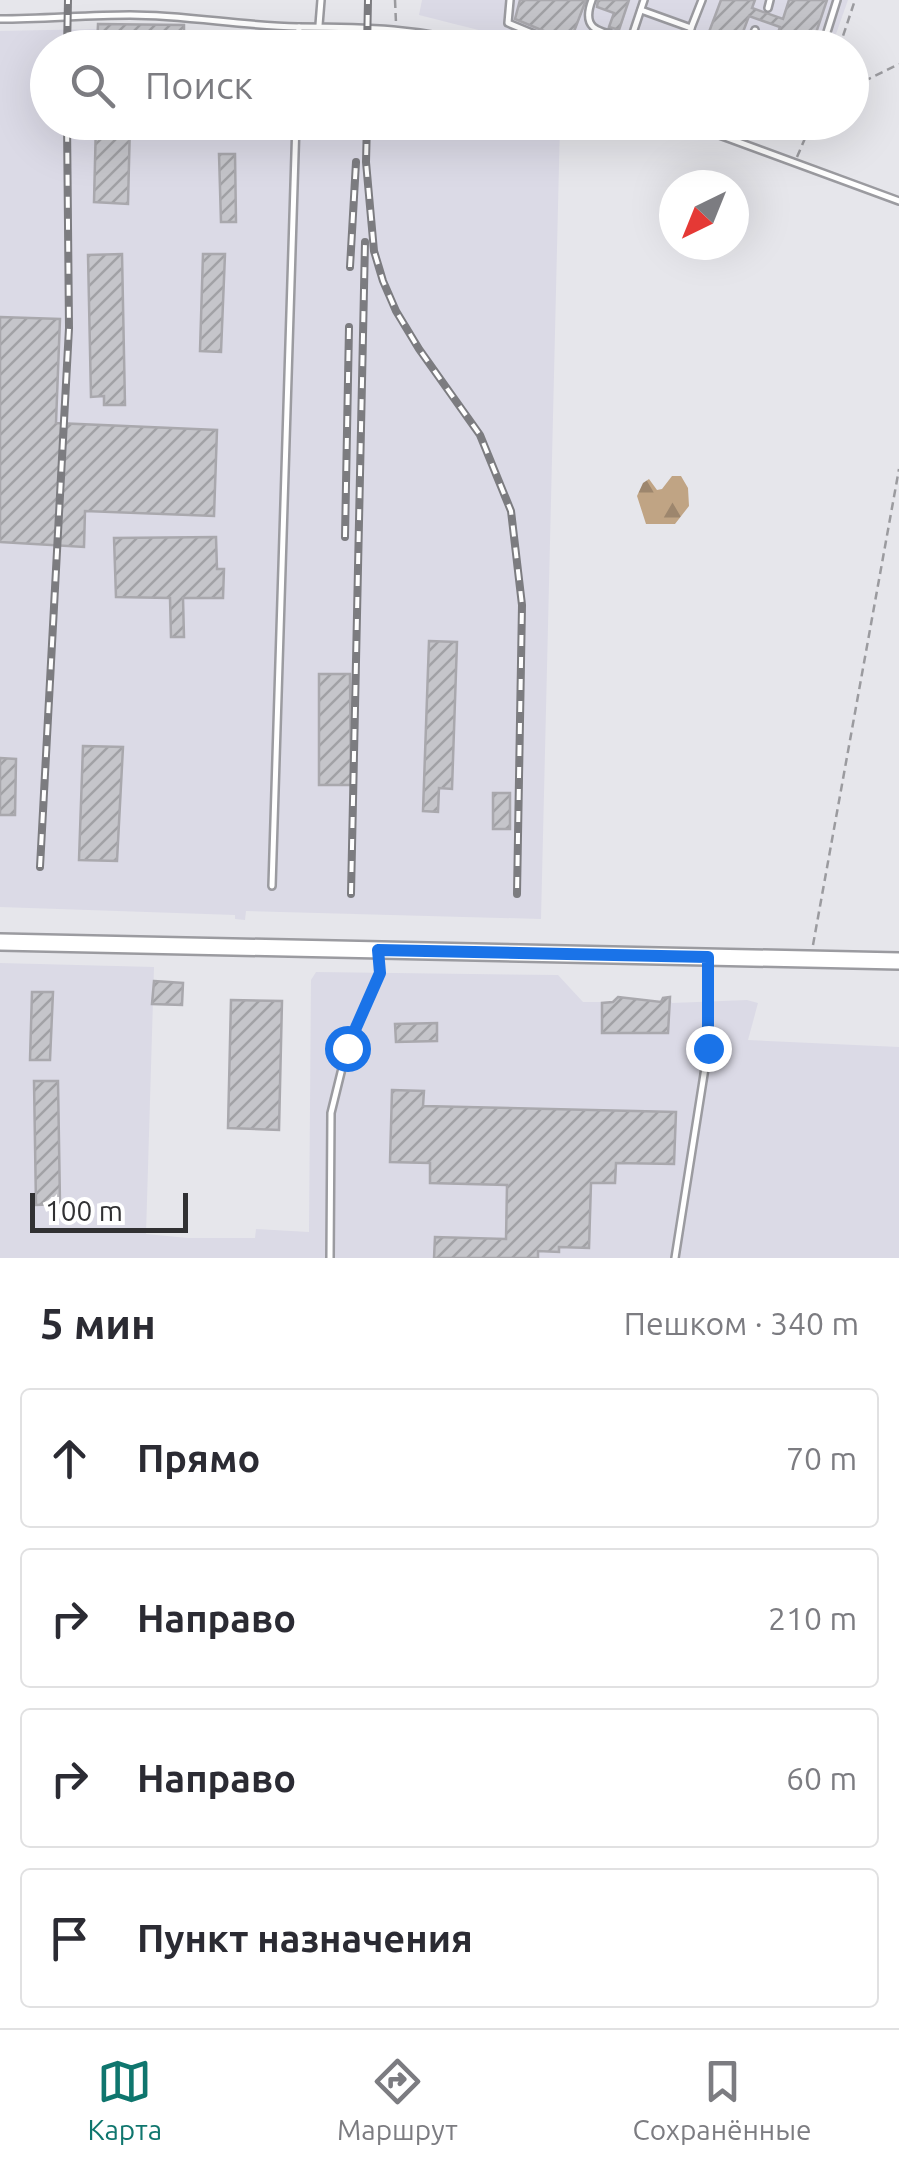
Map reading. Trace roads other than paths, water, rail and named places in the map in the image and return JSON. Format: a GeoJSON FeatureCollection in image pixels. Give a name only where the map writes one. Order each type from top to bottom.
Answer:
{"type":"FeatureCollection","features":[{"type":"Feature","properties":{"kind":"main road"},"geometry":{"type":"LineString","coordinates":[[0,942],[899,962]]}},
{"type":"Feature","properties":{"kind":"lane"},"geometry":{"type":"LineString","coordinates":[[319,26],[322,0]]}},
{"type":"Feature","properties":{"kind":"lane"},"geometry":{"type":"LineString","coordinates":[[510,0],[508,24],[523,30]]}},
{"type":"Feature","properties":{"kind":"lane"},"geometry":{"type":"LineString","coordinates":[[592,0],[587,21],[600,30]]}},
{"type":"Feature","properties":{"kind":"lane"},"geometry":{"type":"LineString","coordinates":[[634,30],[644,0]]}},
{"type":"Feature","properties":{"kind":"lane"},"geometry":{"type":"LineString","coordinates":[[641,10],[691,28],[702,0]]}},
{"type":"Feature","properties":{"kind":"lane"},"geometry":{"type":"LineString","coordinates":[[768,8],[770,0]]}},
{"type":"Feature","properties":{"kind":"lane"},"geometry":{"type":"LineString","coordinates":[[828,30],[837,0]]}},
{"type":"Feature","properties":{"kind":"lane"},"geometry":{"type":"LineString","coordinates":[[0,19],[67,20],[130,15],[404,30]]}},
{"type":"Feature","properties":{"kind":"lane"},"geometry":{"type":"LineString","coordinates":[[299,26],[299,30]]}},
{"type":"Feature","properties":{"kind":"lane"},"geometry":{"type":"LineString","coordinates":[[272,886],[295,140]]}},
{"type":"Feature","properties":{"kind":"lane"},"geometry":{"type":"LineString","coordinates":[[734,140],[899,201]]}},
{"type":"Feature","properties":{"kind":"lane"},"geometry":{"type":"LineString","coordinates":[[330,1258],[330,1113],[347,1048],[380,973],[378,950]]}},
{"type":"Feature","properties":{"kind":"lane"},"geometry":{"type":"LineString","coordinates":[[675,1258],[708,1048],[708,957]]}},
{"type":"Feature","properties":{"kind":"railway"},"geometry":{"type":"LineString","coordinates":[[67,30],[68,0]]}},
{"type":"Feature","properties":{"kind":"railway"},"geometry":{"type":"LineString","coordinates":[[367,30],[368,0]]}},
{"type":"Feature","properties":{"kind":"railway"},"geometry":{"type":"LineString","coordinates":[[40,867],[69,328],[67,140]]}},
{"type":"Feature","properties":{"kind":"railway"},"geometry":{"type":"LineString","coordinates":[[367,140],[374,251],[383,281],[419,349],[480,435],[511,511],[522,605],[517,894]]}},
{"type":"Feature","properties":{"kind":"railway"},"geometry":{"type":"LineString","coordinates":[[350,267],[356,162]]}},
{"type":"Feature","properties":{"kind":"railway"},"geometry":{"type":"LineString","coordinates":[[351,894],[365,242]]}},
{"type":"Feature","properties":{"kind":"railway"},"geometry":{"type":"LineString","coordinates":[[345,537],[349,327]]}}]}
